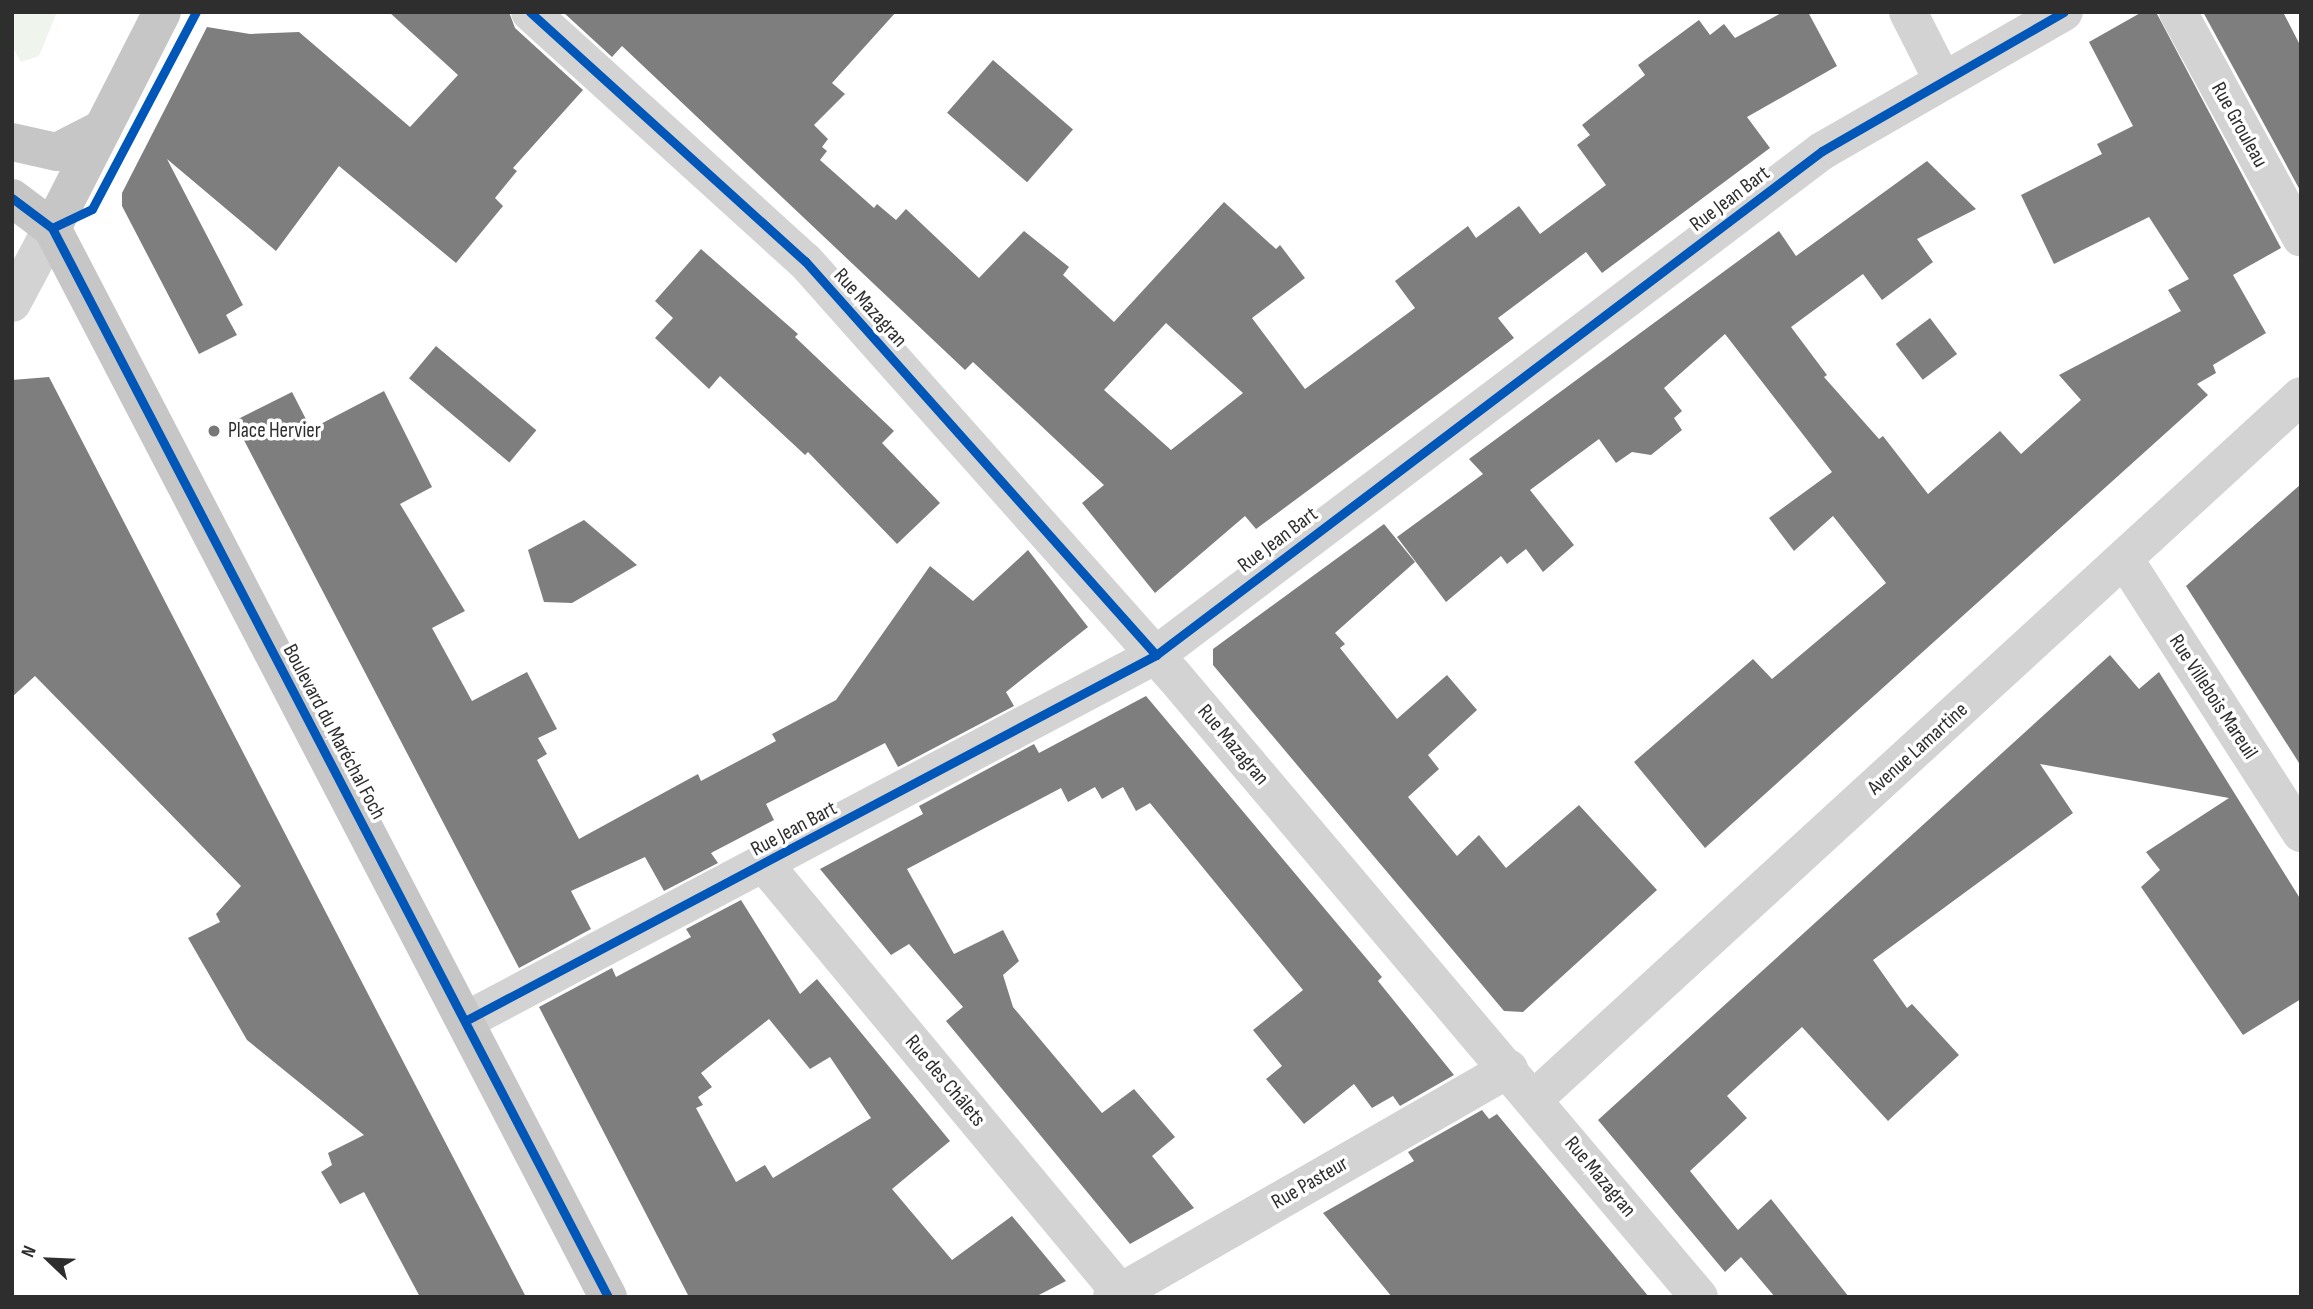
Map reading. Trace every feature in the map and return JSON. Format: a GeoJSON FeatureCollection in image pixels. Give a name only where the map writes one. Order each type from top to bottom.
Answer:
{"type":"FeatureCollection","features":[{"type":"Feature","properties":{"kind":"main road"},"geometry":{"type":"LineString","coordinates":[[52,228],[162,12]]}},
{"type":"Feature","properties":{"kind":"main road"},"geometry":{"type":"LineString","coordinates":[[12,142],[57,152],[102,129]]}},
{"type":"Feature","properties":{"kind":"main road","name":"Boulevard du Maréchal Foch"},"geometry":{"type":"LineString","coordinates":[[12,198],[52,228],[608,1297]]}},
{"type":"Feature","properties":{"kind":"street","name":"Rue Mazagran"},"geometry":{"type":"LineString","coordinates":[[530,12],[805,261],[1156,654],[1699,1297]]}},
{"type":"Feature","properties":{"kind":"street"},"geometry":{"type":"LineString","coordinates":[[1908,12],[1942,79]]}},
{"type":"Feature","properties":{"kind":"street","name":"Rue Jean Bart"},"geometry":{"type":"LineString","coordinates":[[465,1021],[765,865],[1156,654],[1822,151],[1942,79],[2064,12]]}},
{"type":"Feature","properties":{"kind":"street","name":"Rue Grouleau"},"geometry":{"type":"LineString","coordinates":[[2178,12],[2301,238]]}},
{"type":"Feature","properties":{"kind":"street"},"geometry":{"type":"LineString","coordinates":[[12,303],[52,228]]}},
{"type":"Feature","properties":{"kind":"street","name":"Avenue Lamartine"},"geometry":{"type":"LineString","coordinates":[[1534,1099],[2301,396]]}},
{"type":"Feature","properties":{"kind":"street","name":"Rue Villebois Mareuil"},"geometry":{"type":"LineString","coordinates":[[2125,560],[2301,833]]}},
{"type":"Feature","properties":{"kind":"street","name":"Rue des Châlets"},"geometry":{"type":"LineString","coordinates":[[765,865],[1119,1295]]}},
{"type":"Feature","properties":{"kind":"street","name":"Rue Pasteur"},"geometry":{"type":"LineString","coordinates":[[1119,1295],[1508,1069]]}},
{"type":"Feature","properties":{"kind":"shaded area"},"geometry":{"type":"Polygon","coordinates":[[[12,12],[57,12],[39,56],[21,62],[12,46],[12,12]]]}},
{"type":"Feature","properties":{"kind":"building"},"geometry":{"type":"Polygon","coordinates":[[[389,12],[509,12],[515,28],[583,90],[513,168],[517,171],[495,198],[503,206],[456,263],[339,166],[276,251],[167,159],[243,305],[226,315],[237,335],[199,354],[122,206],[122,193],[207,27],[250,34],[299,32],[410,127],[458,75],[389,12]]]}},
{"type":"Feature","properties":{"kind":"building"},"geometry":{"type":"Polygon","coordinates":[[[563,12],[896,12],[832,83],[845,94],[814,125],[828,139],[822,147],[827,151],[820,160],[874,208],[877,204],[896,220],[906,209],[979,278],[1024,231],[1069,267],[1063,275],[1114,322],[1224,202],[1276,249],[1280,245],[1305,278],[1252,318],[1305,389],[1415,308],[1395,281],[1468,226],[1476,238],[1519,206],[1540,234],[1606,185],[1577,145],[1590,135],[1582,125],[1645,75],[1638,65],[1699,20],[1710,35],[1724,24],[1735,38],[1783,12],[1808,12],[1837,66],[1747,117],[1770,148],[1602,273],[1586,252],[1498,318],[1514,338],[1256,529],[1245,516],[1155,593],[1082,503],[1104,485],[973,362],[965,370],[622,46],[612,57],[563,12]],[[1166,323],[1104,390],[1171,450],[1243,393],[1166,323]]]}},
{"type":"Feature","properties":{"kind":"building"},"geometry":{"type":"Polygon","coordinates":[[[2142,12],[2156,12],[2281,248],[2233,275],[2266,333],[2213,365],[2216,373],[2197,384],[2208,395],[1705,848],[1634,762],[1753,659],[1772,679],[1886,583],[1833,516],[1794,551],[1769,518],[1832,472],[1725,334],[1664,388],[1682,411],[1674,418],[1682,430],[1651,455],[1632,452],[1616,463],[1599,439],[1530,490],[1574,545],[1543,572],[1526,549],[1507,564],[1501,556],[1446,602],[1397,537],[1483,474],[1469,459],[1779,231],[1796,256],[1927,161],[1976,209],[1917,239],[1933,262],[1882,300],[1863,274],[1791,327],[1827,375],[1824,377],[1879,439],[1883,436],[1928,494],[2000,431],[2021,454],[2081,400],[2059,375],[2181,311],[2168,290],[2189,279],[2149,217],[2054,264],[2021,195],[2102,154],[2097,144],[2133,126],[2089,42],[2142,12]]]}},
{"type":"Feature","properties":{"kind":"building"},"geometry":{"type":"Polygon","coordinates":[[[2203,12],[2283,12],[2301,47],[2301,192],[2203,12]]]}},
{"type":"Feature","properties":{"kind":"building"},"geometry":{"type":"Polygon","coordinates":[[[993,60],[1073,130],[1027,182],[947,113],[993,60]]]}},
{"type":"Feature","properties":{"kind":"building"},"geometry":{"type":"Polygon","coordinates":[[[701,249],[798,334],[795,337],[894,431],[882,443],[940,503],[897,544],[808,452],[805,455],[720,376],[709,389],[655,338],[673,318],[655,301],[701,249]]]}},
{"type":"Feature","properties":{"kind":"building"},"geometry":{"type":"Polygon","coordinates":[[[1930,318],[1957,354],[1923,380],[1896,344],[1930,318]]]}},
{"type":"Feature","properties":{"kind":"building"},"geometry":{"type":"Polygon","coordinates":[[[436,346],[536,430],[509,462],[409,378],[436,346]]]}},
{"type":"Feature","properties":{"kind":"building"},"geometry":{"type":"Polygon","coordinates":[[[49,377],[526,1297],[420,1297],[364,1192],[340,1204],[321,1172],[332,1165],[328,1153],[364,1135],[247,1040],[188,938],[220,922],[216,914],[241,886],[35,676],[12,697],[12,380],[49,377]]]}},
{"type":"Feature","properties":{"kind":"building"},"geometry":{"type":"Polygon","coordinates":[[[384,391],[432,487],[400,504],[465,611],[432,628],[472,701],[527,672],[557,729],[538,738],[547,754],[537,760],[579,839],[698,774],[701,781],[776,741],[772,734],[836,700],[930,566],[973,601],[1028,550],[1088,627],[1006,692],[1014,706],[898,767],[885,743],[766,804],[774,820],[711,853],[718,863],[664,891],[645,857],[571,891],[591,929],[519,968],[234,421],[292,392],[311,429],[384,391]]]}},
{"type":"Feature","properties":{"kind":"building"},"geometry":{"type":"Polygon","coordinates":[[[2301,484],[2301,766],[2186,586],[2301,484]]]}},
{"type":"Feature","properties":{"kind":"building"},"geometry":{"type":"Polygon","coordinates":[[[584,520],[637,565],[572,603],[544,602],[528,550],[584,520]]]}},
{"type":"Feature","properties":{"kind":"building"},"geometry":{"type":"Polygon","coordinates":[[[1384,524],[1415,562],[1335,633],[1345,644],[1340,648],[1397,719],[1447,675],[1477,710],[1428,755],[1439,769],[1408,797],[1457,856],[1479,835],[1506,868],[1579,805],[1657,890],[1523,1012],[1504,1011],[1213,665],[1213,649],[1384,524]]]}},
{"type":"Feature","properties":{"kind":"building"},"geometry":{"type":"Polygon","coordinates":[[[2110,655],[2139,689],[2159,672],[2301,900],[2301,999],[2243,1035],[2141,887],[2160,870],[2146,852],[2229,798],[2040,764],[2073,813],[1873,960],[1907,1008],[1912,1004],[1959,1055],[1888,1121],[1802,1027],[1727,1096],[1747,1118],[1690,1171],[1738,1230],[1771,1199],[1849,1297],[1775,1297],[1741,1257],[1725,1272],[1598,1120],[2110,655]]]}},
{"type":"Feature","properties":{"kind":"building"},"geometry":{"type":"Polygon","coordinates":[[[1146,696],[1382,977],[1378,981],[1454,1075],[1400,1106],[1393,1096],[1372,1108],[1354,1084],[1304,1124],[1266,1079],[1282,1066],[1253,1030],[1303,990],[1150,803],[1136,811],[1123,787],[1102,799],[1095,787],[1068,802],[1061,788],[907,869],[954,954],[1003,930],[1019,961],[1003,975],[1013,1007],[1102,1113],[1134,1089],[1175,1137],[1152,1156],[1194,1208],[1130,1244],[946,1021],[963,1007],[909,944],[891,955],[820,869],[923,814],[919,806],[1034,744],[1039,753],[1146,696]]]}},
{"type":"Feature","properties":{"kind":"building"},"geometry":{"type":"Polygon","coordinates":[[[741,900],[800,994],[817,979],[950,1141],[892,1189],[952,1260],[1012,1216],[1066,1281],[1035,1297],[689,1297],[539,1007],[612,968],[616,977],[691,937],[686,929],[741,900]],[[769,1019],[701,1073],[712,1087],[698,1097],[703,1105],[696,1108],[736,1182],[765,1165],[773,1178],[871,1118],[830,1057],[810,1069],[769,1019]]]}},
{"type":"Feature","properties":{"kind":"building"},"geometry":{"type":"Polygon","coordinates":[[[1482,1110],[1489,1119],[1497,1114],[1649,1297],[1392,1297],[1323,1213],[1414,1161],[1408,1152],[1482,1110]]]}},
{"type":"Feature","properties":{"kind":"cycle path"},"geometry":{"type":"LineString","coordinates":[[52,228],[92,209],[196,12]]}},
{"type":"Feature","properties":{"kind":"cycle path"},"geometry":{"type":"LineString","coordinates":[[530,12],[805,261],[1156,655]]}},
{"type":"Feature","properties":{"kind":"cycle path"},"geometry":{"type":"LineString","coordinates":[[465,1021],[1156,655],[1822,151],[2064,12]]}},
{"type":"Feature","properties":{"kind":"cycle path"},"geometry":{"type":"LineString","coordinates":[[12,198],[52,228],[608,1297]]}},
{"type":"Feature","properties":{"kind":"place","name":"Place Hervier"},"geometry":{"type":"Point","coordinates":[214,431]}}]}
